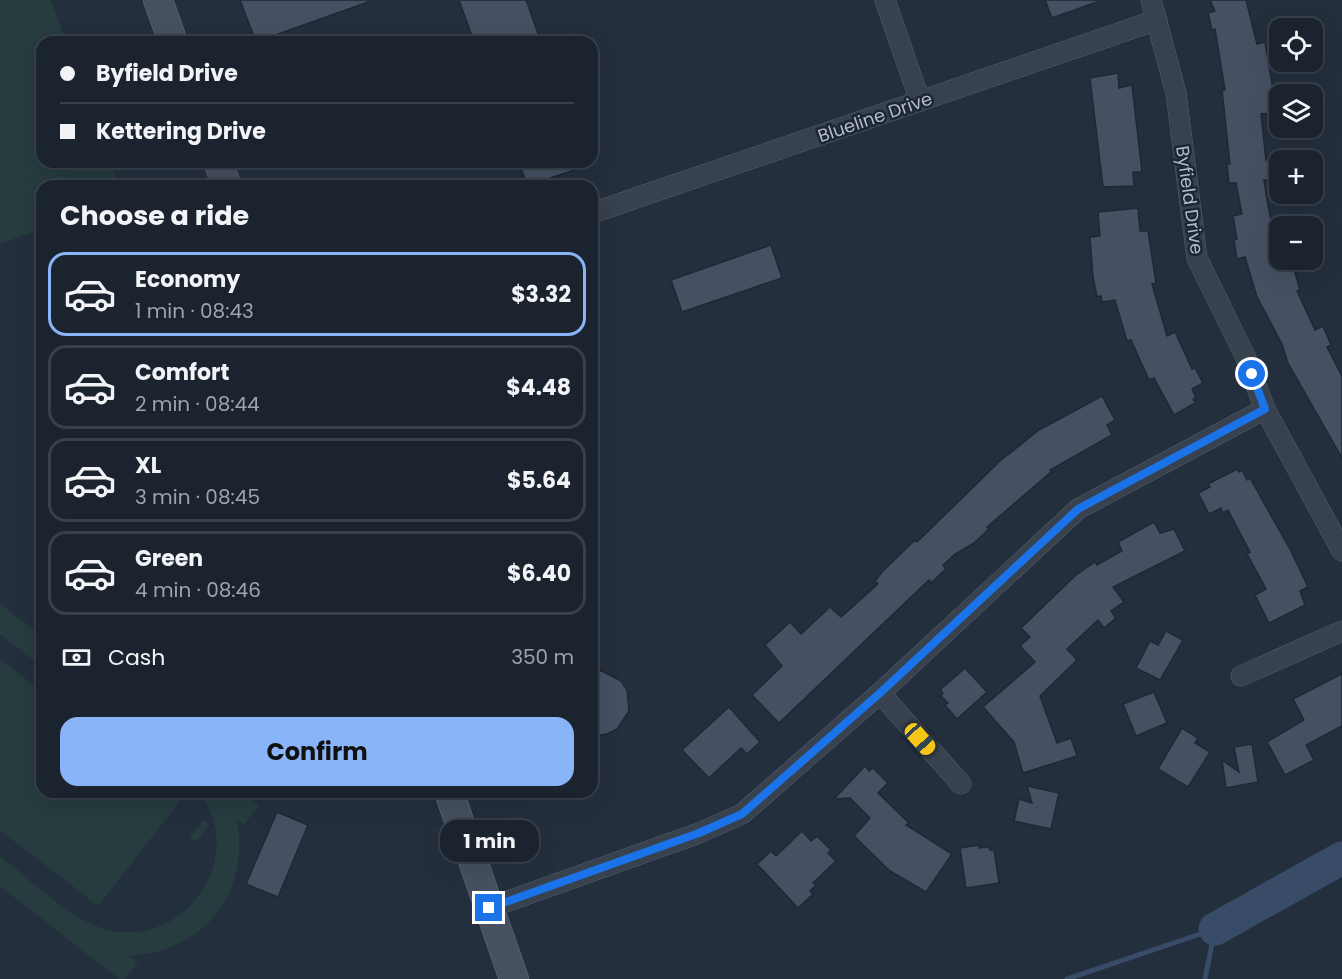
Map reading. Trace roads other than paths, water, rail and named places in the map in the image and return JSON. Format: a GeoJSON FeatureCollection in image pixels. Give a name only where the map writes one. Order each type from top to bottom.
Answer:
{"type":"FeatureCollection","features":[{"type":"Feature","properties":{"kind":"main road"},"geometry":{"type":"LineString","coordinates":[[158,0],[171,36]]}},
{"type":"Feature","properties":{"kind":"main road"},"geometry":{"type":"LineString","coordinates":[[451,798],[514,979]]}},
{"type":"Feature","properties":{"kind":"street"},"geometry":{"type":"LineString","coordinates":[[885,0],[920,101]]}},
{"type":"Feature","properties":{"kind":"street","name":"Byfield Drive"},"geometry":{"type":"LineString","coordinates":[[1151,0],[1176,93],[1197,258],[1245,356],[1265,409],[1342,550]]}},
{"type":"Feature","properties":{"kind":"street","name":"Blueline Drive"},"geometry":{"type":"LineString","coordinates":[[598,211],[1156,20]]}},
{"type":"Feature","properties":{"kind":"street"},"geometry":{"type":"LineString","coordinates":[[489,908],[699,833],[742,814],[880,693],[1078,509],[1265,409]]}},
{"type":"Feature","properties":{"kind":"street"},"geometry":{"type":"LineString","coordinates":[[1241,676],[1342,631]]}},
{"type":"Feature","properties":{"kind":"street"},"geometry":{"type":"LineString","coordinates":[[880,693],[961,784]]}},
{"type":"Feature","properties":{"kind":"waterway"},"geometry":{"type":"LineString","coordinates":[[1215,929],[1342,858]]}},
{"type":"Feature","properties":{"kind":"waterway"},"geometry":{"type":"LineString","coordinates":[[1067,979],[1215,929]]}},
{"type":"Feature","properties":{"kind":"waterway"},"geometry":{"type":"LineString","coordinates":[[1205,979],[1215,929]]}}]}
